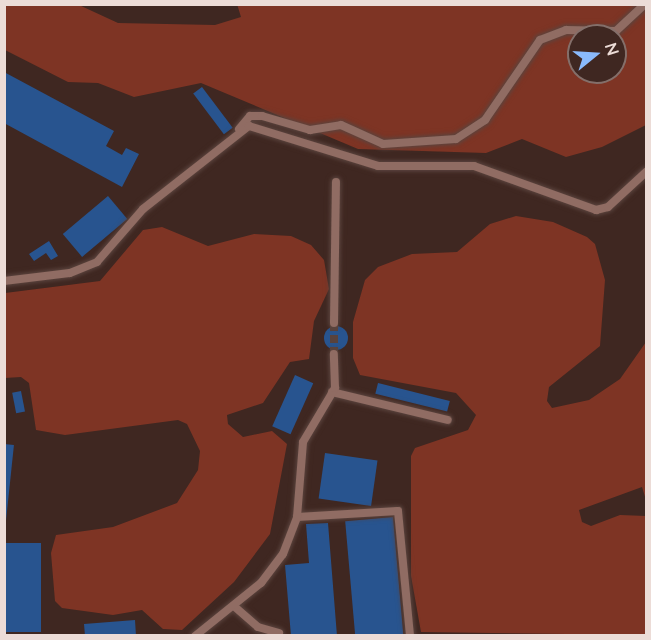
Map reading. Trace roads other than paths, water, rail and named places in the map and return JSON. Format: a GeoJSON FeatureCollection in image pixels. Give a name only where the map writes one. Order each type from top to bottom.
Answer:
{"type":"FeatureCollection","features":[{"type":"Feature","properties":{"kind":"street"},"geometry":{"type":"LineString","coordinates":[[4,281],[70,273],[97,262],[143,210],[238,129],[250,116],[262,116],[310,130],[341,124],[383,144],[456,139],[485,120],[540,40],[566,30],[616,31],[645,4]]}},
{"type":"Feature","properties":{"kind":"street"},"geometry":{"type":"LineString","coordinates":[[238,129],[264,128],[378,166],[474,166],[596,210],[608,207],[646,172]]}},
{"type":"Feature","properties":{"kind":"street"},"geometry":{"type":"LineString","coordinates":[[334,323],[336,182]]}},
{"type":"Feature","properties":{"kind":"street"},"geometry":{"type":"LineString","coordinates":[[195,636],[235,607],[283,554],[297,517],[303,442],[332,392],[334,354]]}},
{"type":"Feature","properties":{"kind":"street"},"geometry":{"type":"LineString","coordinates":[[332,392],[448,420]]}},
{"type":"Feature","properties":{"kind":"street"},"geometry":{"type":"LineString","coordinates":[[297,517],[398,511],[410,636]]}},
{"type":"Feature","properties":{"kind":"street"},"geometry":{"type":"LineString","coordinates":[[235,607],[258,627],[279,633]]}},
{"type":"Feature","properties":{"kind":"tunnel"},"geometry":{"type":"LineString","coordinates":[[334,323],[334,354]]}}]}
